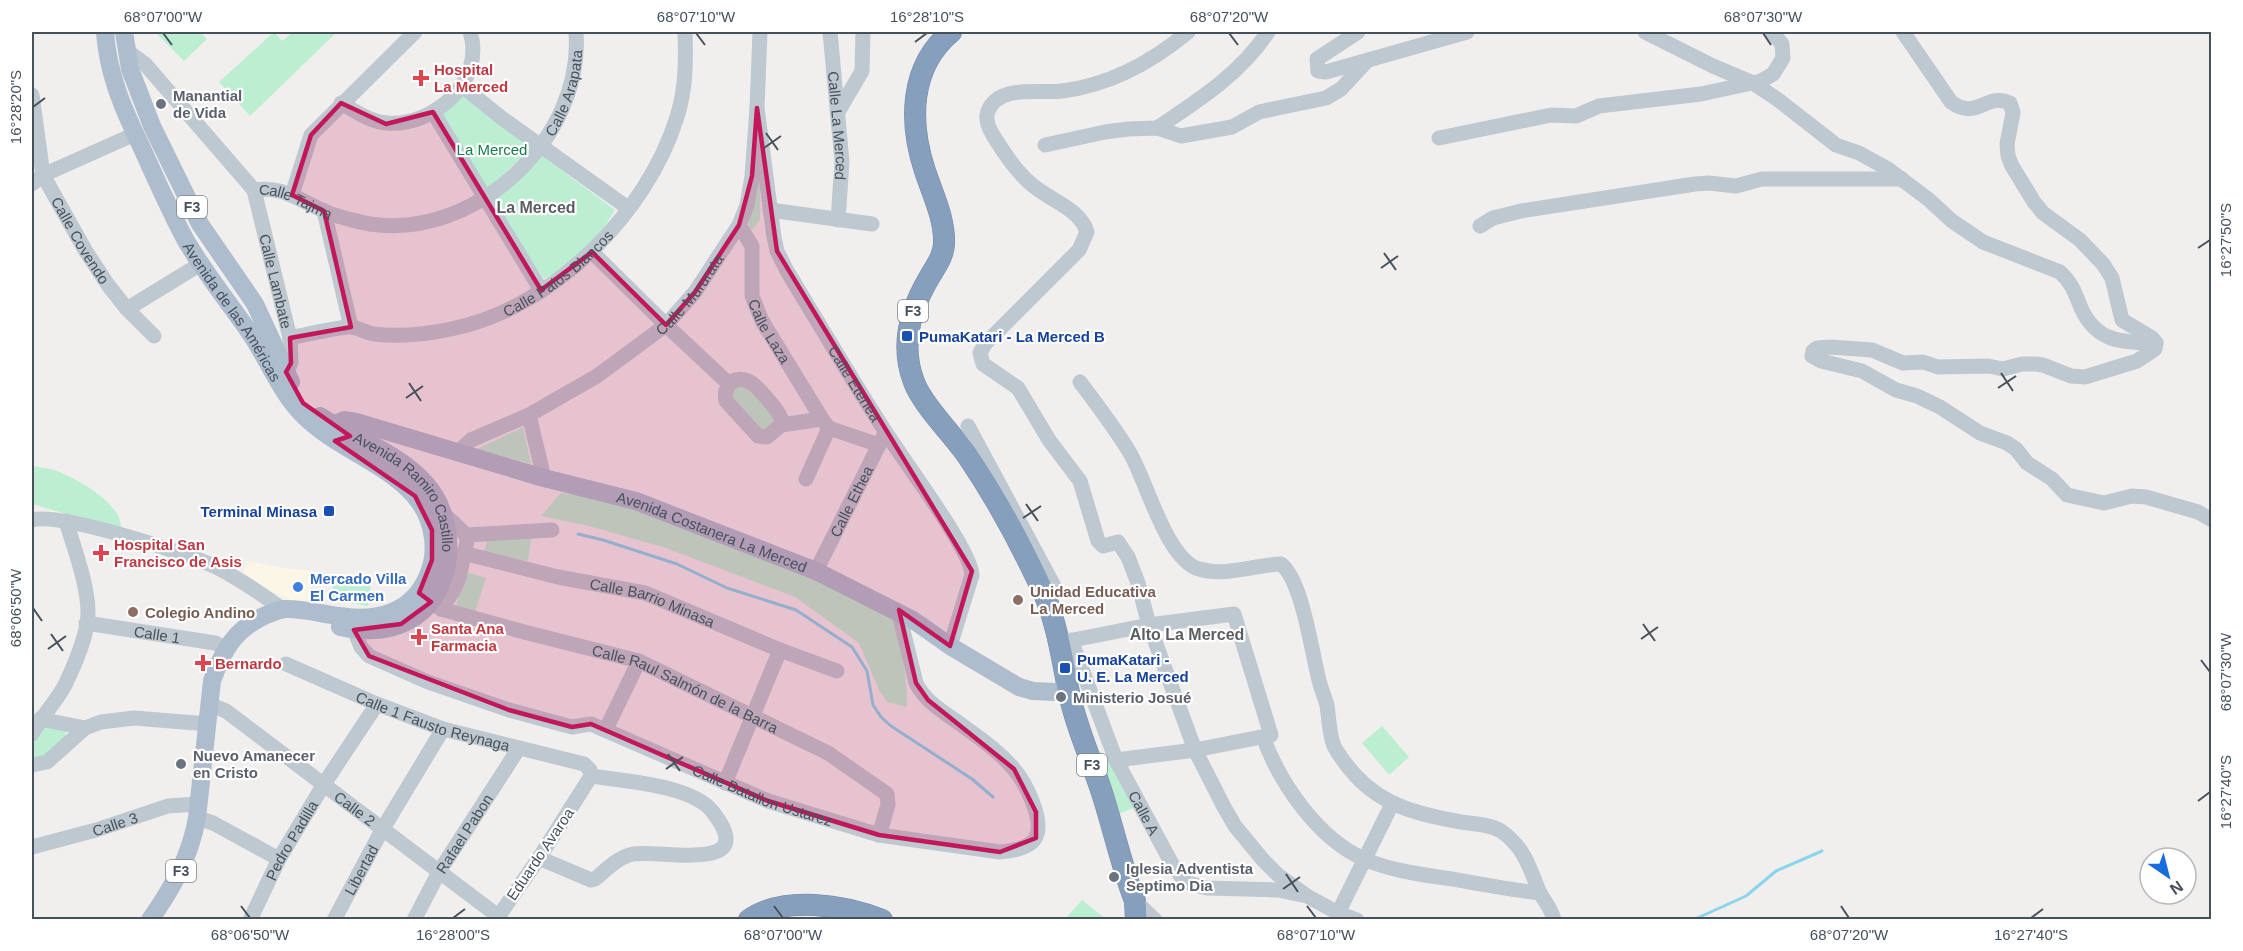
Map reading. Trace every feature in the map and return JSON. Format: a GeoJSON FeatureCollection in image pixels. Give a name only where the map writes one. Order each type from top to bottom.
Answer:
{"type":"FeatureCollection","features":[{"type":"Feature","properties":{"kind":"highway","name":"F3"},"geometry":{"type":"LineString","coordinates":[[951,32],[942,39],[928,60],[915,96],[914,121],[917,142],[942,218],[944,248],[941,260],[921,292],[912,314],[907,336],[914,383],[923,399],[955,439],[990,490],[1045,596],[1064,641],[1068,688],[1135,910]]}},
{"type":"Feature","properties":{"kind":"highway"},"geometry":{"type":"LineString","coordinates":[[749,920],[759,912],[781,906],[816,904],[882,920]]}},
{"type":"Feature","properties":{"kind":"main road","name":"Avenida de las Américas"},"geometry":{"type":"LineString","coordinates":[[105,32],[112,78],[121,104],[186,240],[254,340],[281,375]]}},
{"type":"Feature","properties":{"kind":"main road","name":"Avenida de las Américas"},"geometry":{"type":"LineString","coordinates":[[125,41],[129,69],[152,126],[201,224],[255,304],[295,406],[306,419],[335,433]]}},
{"type":"Feature","properties":{"kind":"main road"},"geometry":{"type":"LineString","coordinates":[[135,134],[152,126]]}},
{"type":"Feature","properties":{"kind":"main road"},"geometry":{"type":"LineString","coordinates":[[202,263],[219,252]]}},
{"type":"Feature","properties":{"kind":"main road","name":"Avenida Costanera La Merced"},"geometry":{"type":"LineString","coordinates":[[335,433],[344,420],[356,422],[544,478],[636,501],[816,571],[913,620],[950,646],[1019,687],[1033,691],[1054,692],[1068,688]]}},
{"type":"Feature","properties":{"kind":"main road","name":"Avenida Ramiro Castillo"},"geometry":{"type":"LineString","coordinates":[[335,433],[357,438],[401,462],[416,472],[429,486],[443,513],[447,530],[448,556],[446,570],[430,601]]}},
{"type":"Feature","properties":{"kind":"main road","name":"Avenida Ramiro Castillo"},"geometry":{"type":"LineString","coordinates":[[335,433],[400,482],[415,496],[426,513],[432,530],[433,545],[429,574],[430,601]]}},
{"type":"Feature","properties":{"kind":"main road","name":"Avenida Ramiro Castillo"},"geometry":{"type":"LineString","coordinates":[[227,650],[261,628],[276,622],[291,619],[354,624],[380,623],[409,604],[430,601]]}},
{"type":"Feature","properties":{"kind":"main road","name":"Avenida Ramiro Castillo"},"geometry":{"type":"LineString","coordinates":[[152,919],[188,857],[198,811],[212,681],[235,636],[253,621],[282,609],[354,624]]}},
{"type":"Feature","properties":{"kind":"street"},"geometry":{"type":"LineString","coordinates":[[292,195],[311,135],[414,32]]}},
{"type":"Feature","properties":{"kind":"street"},"geometry":{"type":"LineString","coordinates":[[341,103],[364,116],[386,123],[405,122],[433,112],[462,86],[472,63],[473,49],[470,32]]}},
{"type":"Feature","properties":{"kind":"street","name":"Calle Arapata"},"geometry":{"type":"LineString","coordinates":[[485,199],[541,147],[556,123],[567,98],[574,71],[576,32]]}},
{"type":"Feature","properties":{"kind":"street","name":"Calle Palos Blancos"},"geometry":{"type":"LineString","coordinates":[[290,338],[351,327],[372,334],[450,330],[482,322],[512,309],[569,272],[592,252],[628,208],[648,182],[663,153],[677,117],[685,82],[685,32]]}},
{"type":"Feature","properties":{"kind":"street","name":"Calle Mururata"},"geometry":{"type":"LineString","coordinates":[[459,451],[471,440],[529,415],[597,376],[666,325],[694,292],[739,225],[747,205],[758,108],[760,32]]}},
{"type":"Feature","properties":{"kind":"street","name":"Calle La Merced"},"geometry":{"type":"LineString","coordinates":[[830,32],[842,162],[838,220]]}},
{"type":"Feature","properties":{"kind":"street"},"geometry":{"type":"LineString","coordinates":[[838,112],[862,71],[864,32]]}},
{"type":"Feature","properties":{"kind":"street"},"geometry":{"type":"LineString","coordinates":[[1188,32],[1147,62],[1114,78],[1069,90],[1044,93],[1005,93],[997,98],[987,113],[987,121],[992,134],[1017,171],[1030,184],[1076,214],[1084,222],[1087,232],[1079,250],[985,344],[980,353],[981,359],[990,370],[1018,388],[1048,440],[1080,481],[1098,542],[1103,546],[1118,542],[1124,549],[1138,583],[1149,626],[1195,750],[1235,826],[1278,875],[1307,896]]}},
{"type":"Feature","properties":{"kind":"street"},"geometry":{"type":"LineString","coordinates":[[1157,128],[1226,81],[1255,52],[1269,32]]}},
{"type":"Feature","properties":{"kind":"street"},"geometry":{"type":"LineString","coordinates":[[1358,32],[1317,59],[1316,68],[1320,73],[1467,32]]}},
{"type":"Feature","properties":{"kind":"street"},"geometry":{"type":"LineString","coordinates":[[1645,32],[1753,83],[1778,99],[1836,145],[1876,161],[1928,199],[1952,221],[1983,242],[2060,272],[2069,280],[2089,322],[2103,336],[2127,342],[2156,343]]}},
{"type":"Feature","properties":{"kind":"street"},"geometry":{"type":"LineString","coordinates":[[1439,138],[1551,114],[1576,116],[1599,106],[1701,94],[1766,80],[1773,74],[1783,58],[1782,44],[1772,32]]}},
{"type":"Feature","properties":{"kind":"street"},"geometry":{"type":"LineString","coordinates":[[1903,32],[1951,102],[1960,109],[1971,110],[1993,100],[2010,103],[2013,113],[2007,144],[2008,156],[2022,184],[2043,213],[2080,240],[2103,264],[2112,278],[2122,320],[2152,338],[2156,343],[2155,349],[2137,361],[2085,377],[2071,376],[2036,364],[2022,364],[2002,369],[1988,366],[1938,367],[1923,362],[1903,363],[1872,350],[1817,348],[1813,351],[1812,356],[1821,362],[1862,370],[1896,390],[1917,396],[1940,407],[1980,433],[2007,443],[2016,449],[2027,463],[2052,479],[2067,495],[2104,503],[2132,496],[2146,497],[2198,512],[2211,520]]}},
{"type":"Feature","properties":{"kind":"street","name":"Calle Tajma"},"geometry":{"type":"LineString","coordinates":[[125,41],[254,190],[270,188],[292,195],[324,211],[370,224],[406,226],[434,222],[485,199]]}},
{"type":"Feature","properties":{"kind":"street"},"geometry":{"type":"LineString","coordinates":[[1045,145],[1105,132],[1157,128],[1181,136],[1232,127],[1259,112],[1326,99],[1341,89],[1368,60]]}},
{"type":"Feature","properties":{"kind":"street"},"geometry":{"type":"LineString","coordinates":[[462,86],[541,147],[628,208]]}},
{"type":"Feature","properties":{"kind":"street","name":"Calle Covendo"},"geometry":{"type":"LineString","coordinates":[[32,95],[37,180],[127,309],[154,336]]}},
{"type":"Feature","properties":{"kind":"street","name":"Calle Etenea"},"geometry":{"type":"LineString","coordinates":[[758,108],[776,244],[787,271],[882,438],[952,532],[970,564],[972,575],[950,646]]}},
{"type":"Feature","properties":{"kind":"street"},"geometry":{"type":"LineString","coordinates":[[433,112],[541,290]]}},
{"type":"Feature","properties":{"kind":"street"},"geometry":{"type":"LineString","coordinates":[[37,180],[135,134]]}},
{"type":"Feature","properties":{"kind":"street"},"geometry":{"type":"LineString","coordinates":[[1480,226],[1493,218],[1521,211],[1695,184],[1736,186],[1762,179],[1902,179]]}},
{"type":"Feature","properties":{"kind":"street","name":"Calle Lambate"},"geometry":{"type":"LineString","coordinates":[[254,190],[290,338],[291,363],[281,375]]}},
{"type":"Feature","properties":{"kind":"street"},"geometry":{"type":"LineString","coordinates":[[770,210],[872,224]]}},
{"type":"Feature","properties":{"kind":"street"},"geometry":{"type":"LineString","coordinates":[[324,211],[351,327]]}},
{"type":"Feature","properties":{"kind":"street","name":"Calle Laza"},"geometry":{"type":"LineString","coordinates":[[739,225],[752,246],[753,296],[762,321],[826,424]]}},
{"type":"Feature","properties":{"kind":"street"},"geometry":{"type":"LineString","coordinates":[[592,252],[729,384]]}},
{"type":"Feature","properties":{"kind":"street"},"geometry":{"type":"LineString","coordinates":[[127,309],[202,263]]}},
{"type":"Feature","properties":{"kind":"street"},"geometry":{"type":"LineString","coordinates":[[781,425],[780,414],[753,384],[741,380],[729,384],[726,388],[726,401],[758,436],[767,438],[781,425],[826,424],[882,438]]}},
{"type":"Feature","properties":{"kind":"street"},"geometry":{"type":"LineString","coordinates":[[1080,382],[1130,453],[1161,524],[1185,560],[1197,569],[1210,571],[1232,571],[1281,564],[1289,572],[1301,603],[1326,702],[1333,743],[1355,775],[1367,787],[1392,804],[1421,815],[1490,826],[1500,831],[1520,850],[1530,864],[1540,893],[1553,913],[1554,920]]}},
{"type":"Feature","properties":{"kind":"street"},"geometry":{"type":"LineString","coordinates":[[529,415],[544,478]]}},
{"type":"Feature","properties":{"kind":"street"},"geometry":{"type":"LineString","coordinates":[[806,479],[826,424]]}},
{"type":"Feature","properties":{"kind":"street"},"geometry":{"type":"LineString","coordinates":[[968,426],[1054,586],[1054,592],[1045,596]]}},
{"type":"Feature","properties":{"kind":"street","name":"Calle Ethea"},"geometry":{"type":"LineString","coordinates":[[816,571],[882,438]]}},
{"type":"Feature","properties":{"kind":"street"},"geometry":{"type":"LineString","coordinates":[[430,601],[452,593],[459,578],[467,541],[466,534],[443,513]]}},
{"type":"Feature","properties":{"kind":"street"},"geometry":{"type":"LineString","coordinates":[[32,734],[40,719],[64,687],[79,653],[88,611],[66,521]]}},
{"type":"Feature","properties":{"kind":"street"},"geometry":{"type":"LineString","coordinates":[[33,524],[66,521],[178,552],[211,565],[247,585],[282,609]]}},
{"type":"Feature","properties":{"kind":"street"},"geometry":{"type":"LineString","coordinates":[[466,534],[552,530]]}},
{"type":"Feature","properties":{"kind":"street","name":"Calle Barrio Minasa"},"geometry":{"type":"LineString","coordinates":[[463,553],[558,577],[645,593],[780,650],[837,671]]}},
{"type":"Feature","properties":{"kind":"street","name":"Calle Raul Salmón de la Barra"},"geometry":{"type":"LineString","coordinates":[[430,601],[528,633],[639,661],[828,753],[887,794],[888,805],[879,835]]}},
{"type":"Feature","properties":{"kind":"street","name":"Calle Batallon Ustarez"},"geometry":{"type":"LineString","coordinates":[[354,624],[361,647],[369,656],[428,682],[509,711],[572,727],[591,724],[606,729],[768,801],[879,835],[991,852],[1012,851],[1032,843],[1039,828],[1036,812],[1014,769],[920,692],[899,614]]}},
{"type":"Feature","properties":{"kind":"street"},"geometry":{"type":"LineString","coordinates":[[1064,641],[1149,626],[1234,615],[1271,735],[1195,750],[1116,760]]}},
{"type":"Feature","properties":{"kind":"street","name":"Calle 1"},"geometry":{"type":"LineString","coordinates":[[86,623],[215,643],[227,650]]}},
{"type":"Feature","properties":{"kind":"street","name":"Calle A"},"geometry":{"type":"LineString","coordinates":[[1064,641],[1116,760],[1172,864],[1183,879],[1207,888],[1278,890],[1307,896],[1338,913],[1357,920]]}},
{"type":"Feature","properties":{"kind":"street"},"geometry":{"type":"LineString","coordinates":[[725,783],[780,650]]}},
{"type":"Feature","properties":{"kind":"street"},"geometry":{"type":"LineString","coordinates":[[606,729],[639,661]]}},
{"type":"Feature","properties":{"kind":"street","name":"Calle 1 Fausto Reynaga"},"geometry":{"type":"LineString","coordinates":[[286,664],[377,704],[443,729],[519,748],[586,776],[670,789],[695,798],[711,810],[726,832],[726,844],[722,849],[705,855],[634,854],[616,862],[591,880],[539,858]]}},
{"type":"Feature","properties":{"kind":"street","name":"Calle 2"},"geometry":{"type":"LineString","coordinates":[[209,704],[226,711],[497,918]]}},
{"type":"Feature","properties":{"kind":"street","name":"Pedro Padilla"},"geometry":{"type":"LineString","coordinates":[[250,920],[279,859],[324,784],[377,704]]}},
{"type":"Feature","properties":{"kind":"street"},"geometry":{"type":"LineString","coordinates":[[32,765],[47,762],[85,728],[101,722],[134,718],[208,724]]}},
{"type":"Feature","properties":{"kind":"street"},"geometry":{"type":"LineString","coordinates":[[40,719],[85,728]]}},
{"type":"Feature","properties":{"kind":"street","name":"Libertad"},"geometry":{"type":"LineString","coordinates":[[334,920],[382,830],[443,729]]}},
{"type":"Feature","properties":{"kind":"street"},"geometry":{"type":"LineString","coordinates":[[1263,737],[1271,759],[1280,774],[1320,827],[1341,845],[1364,859],[1420,875],[1540,893]]}},
{"type":"Feature","properties":{"kind":"street","name":"Rafael Pabon"},"geometry":{"type":"LineString","coordinates":[[414,920],[439,872],[519,748]]}},
{"type":"Feature","properties":{"kind":"street","name":"Eduardo Avaroa"},"geometry":{"type":"LineString","coordinates":[[497,918],[539,858],[586,776]]}},
{"type":"Feature","properties":{"kind":"street"},"geometry":{"type":"LineString","coordinates":[[1338,913],[1392,804]]}},
{"type":"Feature","properties":{"kind":"street","name":"Calle 3"},"geometry":{"type":"LineString","coordinates":[[32,847],[96,830],[168,806],[198,811]]}},
{"type":"Feature","properties":{"kind":"street"},"geometry":{"type":"LineString","coordinates":[[198,811],[213,823],[279,859]]}},
{"type":"Feature","properties":{"kind":"street"},"geometry":{"type":"LineString","coordinates":[[1135,910],[1155,920]]}},
{"type":"Feature","properties":{"kind":"highlighted area"},"geometry":{"type":"Polygon","coordinates":[[[341,103],[386,124],[433,112],[541,290],[592,252],[666,325],[695,292],[739,225],[752,176],[757,108],[777,251],[972,571],[950,646],[899,610],[916,683],[928,700],[1014,769],[1036,812],[1036,838],[1000,852],[879,835],[768,801],[591,724],[572,727],[509,710],[369,656],[354,630],[401,624],[431,602],[419,593],[432,560],[432,530],[415,496],[335,441],[350,436],[303,403],[286,372],[291,363],[290,338],[351,327],[324,211],[292,195],[311,135],[341,103]]]}},
{"type":"Feature","properties":{"kind":"shaded area"},"geometry":{"type":"Polygon","coordinates":[[[247,561],[313,571],[309,604],[295,603],[267,589],[243,572],[247,561]]]}},
{"type":"Feature","properties":{"kind":"green space"},"geometry":{"type":"Polygon","coordinates":[[[155,32],[200,32],[207,39],[184,61],[155,32]]]}},
{"type":"Feature","properties":{"kind":"green space"},"geometry":{"type":"Polygon","coordinates":[[[274,32],[282,41],[293,32],[337,32],[250,116],[219,82],[274,32]]]}},
{"type":"Feature","properties":{"kind":"green space","name":"La Merced"},"geometry":{"type":"Polygon","coordinates":[[[463,94],[532,148],[486,190],[441,114],[463,94]]]}},
{"type":"Feature","properties":{"kind":"green space","name":"La Merced"},"geometry":{"type":"Polygon","coordinates":[[[541,155],[615,210],[601,231],[584,249],[565,266],[544,279],[490,199],[541,155]]]}},
{"type":"Feature","properties":{"kind":"green space"},"geometry":{"type":"Polygon","coordinates":[[[760,178],[760,220],[753,229],[750,229],[748,220],[756,181],[760,178]]]}},
{"type":"Feature","properties":{"kind":"green space"},"geometry":{"type":"Polygon","coordinates":[[[740,385],[746,385],[775,416],[776,421],[764,431],[760,430],[729,395],[740,385]]]}},
{"type":"Feature","properties":{"kind":"green space"},"geometry":{"type":"Polygon","coordinates":[[[523,427],[531,464],[477,449],[523,427]]]}},
{"type":"Feature","properties":{"kind":"green space"},"geometry":{"type":"Polygon","coordinates":[[[32,466],[55,470],[97,493],[115,511],[120,520],[121,530],[32,504],[32,466]]]}},
{"type":"Feature","properties":{"kind":"green space"},"geometry":{"type":"Polygon","coordinates":[[[561,493],[613,499],[763,554],[894,618],[904,662],[907,707],[887,702],[879,690],[859,643],[795,597],[666,548],[589,526],[541,516],[561,493]]]}},
{"type":"Feature","properties":{"kind":"green space"},"geometry":{"type":"Polygon","coordinates":[[[531,537],[528,561],[484,552],[487,541],[531,537]]]}},
{"type":"Feature","properties":{"kind":"green space"},"geometry":{"type":"Polygon","coordinates":[[[466,572],[486,578],[475,612],[456,606],[466,572]]]}},
{"type":"Feature","properties":{"kind":"green space"},"geometry":{"type":"Polygon","coordinates":[[[334,579],[371,585],[368,606],[331,600],[334,579]]]}},
{"type":"Feature","properties":{"kind":"green space"},"geometry":{"type":"Polygon","coordinates":[[[1382,726],[1409,757],[1389,775],[1362,743],[1382,726]]]}},
{"type":"Feature","properties":{"kind":"green space"},"geometry":{"type":"Polygon","coordinates":[[[46,727],[65,730],[66,737],[48,755],[32,760],[34,742],[46,727]]]}},
{"type":"Feature","properties":{"kind":"green space"},"geometry":{"type":"Polygon","coordinates":[[[1099,752],[1110,757],[1136,807],[1119,814],[1099,752]]]}},
{"type":"Feature","properties":{"kind":"green space"},"geometry":{"type":"Polygon","coordinates":[[[1082,900],[1106,919],[1069,919],[1067,917],[1082,900]]]}},
{"type":"Feature","properties":{"kind":"waterway"},"geometry":{"type":"LineString","coordinates":[[578,534],[677,564],[727,588],[796,610],[852,647],[867,671],[873,705],[881,717],[891,726],[972,779],[993,797]]}},
{"type":"Feature","properties":{"kind":"waterway"},"geometry":{"type":"LineString","coordinates":[[1693,920],[1746,896],[1776,871],[1822,851]]}},
{"type":"Feature","properties":{"kind":"place","name":"Hospital La Merced"},"geometry":{"type":"Point","coordinates":[421,78]}},
{"type":"Feature","properties":{"kind":"place","name":"Manantial de Vida"},"geometry":{"type":"Point","coordinates":[161,104]}},
{"type":"Feature","properties":{"kind":"place","name":"PumaKatari - La Merced B"},"geometry":{"type":"Point","coordinates":[907,336]}},
{"type":"Feature","properties":{"kind":"place","name":"Terminal Minasa"},"geometry":{"type":"Point","coordinates":[329,511]}},
{"type":"Feature","properties":{"kind":"place","name":"Hospital San Francisco de Asis"},"geometry":{"type":"Point","coordinates":[101,553]}},
{"type":"Feature","properties":{"kind":"place","name":"Mercado Villa El Carmen"},"geometry":{"type":"Point","coordinates":[298,587]}},
{"type":"Feature","properties":{"kind":"place","name":"Unidad Educativa La Merced"},"geometry":{"type":"Point","coordinates":[1018,600]}},
{"type":"Feature","properties":{"kind":"place","name":"Colegio Andino"},"geometry":{"type":"Point","coordinates":[133,612]}},
{"type":"Feature","properties":{"kind":"place","name":"Santa Ana Farmacia"},"geometry":{"type":"Point","coordinates":[419,637]}},
{"type":"Feature","properties":{"kind":"place","name":"Bernardo"},"geometry":{"type":"Point","coordinates":[203,663]}},
{"type":"Feature","properties":{"kind":"place","name":"PumaKatari - U. E. La Merced"},"geometry":{"type":"Point","coordinates":[1065,668]}},
{"type":"Feature","properties":{"kind":"place","name":"Ministerio Josué"},"geometry":{"type":"Point","coordinates":[1061,697]}},
{"type":"Feature","properties":{"kind":"place","name":"Nuevo Amanecer en Cristo"},"geometry":{"type":"Point","coordinates":[181,764]}},
{"type":"Feature","properties":{"kind":"place","name":"Iglesia Adventista Septimo Dia"},"geometry":{"type":"Point","coordinates":[1114,877]}},
{"type":"Feature","properties":{"kind":"district","name":"La Merced"},"geometry":{"type":"Point","coordinates":[536,207]}},
{"type":"Feature","properties":{"kind":"district","name":"Alto La Merced"},"geometry":{"type":"Point","coordinates":[1187,634]}}]}
